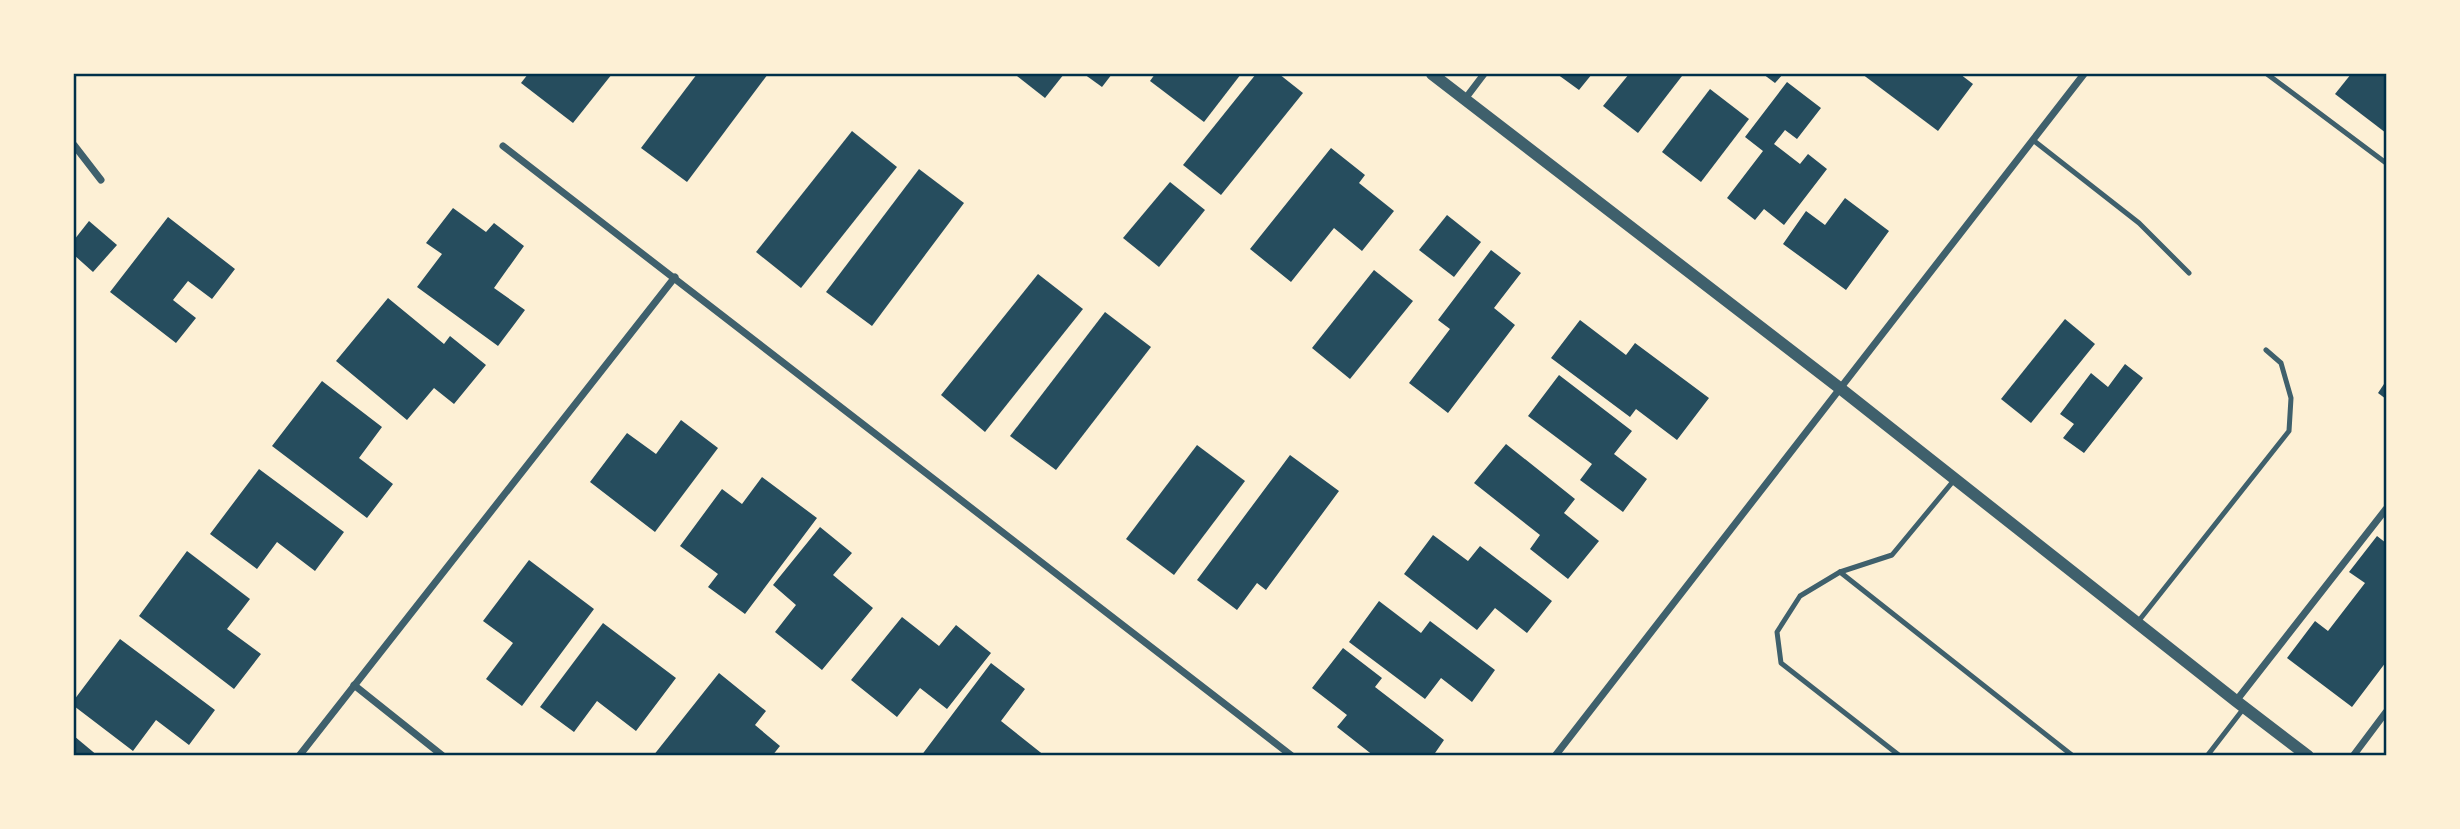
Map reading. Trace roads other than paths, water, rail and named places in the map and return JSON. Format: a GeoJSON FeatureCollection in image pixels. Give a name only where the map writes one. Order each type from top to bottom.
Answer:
{"type":"FeatureCollection","features":[{"type":"Feature","properties":{"kind":"street"},"geometry":{"type":"LineString","coordinates":[[1432,74],[1841,389],[2308,755]]}},
{"type":"Feature","properties":{"kind":"street"},"geometry":{"type":"LineString","coordinates":[[1465,99],[1484,74]]}},
{"type":"Feature","properties":{"kind":"street"},"geometry":{"type":"LineString","coordinates":[[1555,755],[2084,74]]}},
{"type":"Feature","properties":{"kind":"street"},"geometry":{"type":"LineString","coordinates":[[74,145],[101,180]]}},
{"type":"Feature","properties":{"kind":"street"},"geometry":{"type":"LineString","coordinates":[[503,146],[1292,755]]}},
{"type":"Feature","properties":{"kind":"street"},"geometry":{"type":"LineString","coordinates":[[299,755],[675,277]]}},
{"type":"Feature","properties":{"kind":"street"},"geometry":{"type":"LineString","coordinates":[[2240,704],[2386,509]]}},
{"type":"Feature","properties":{"kind":"street"},"geometry":{"type":"LineString","coordinates":[[354,685],[443,755]]}},
{"type":"Feature","properties":{"kind":"street"},"geometry":{"type":"LineString","coordinates":[[2353,755],[2386,712]]}},
{"type":"Feature","properties":{"kind":"lane"},"geometry":{"type":"LineString","coordinates":[[2267,74],[2386,163]]}},
{"type":"Feature","properties":{"kind":"lane"},"geometry":{"type":"LineString","coordinates":[[2033,140],[2139,223],[2189,273]]}},
{"type":"Feature","properties":{"kind":"lane"},"geometry":{"type":"LineString","coordinates":[[2137,623],[2289,431],[2291,398],[2281,363],[2266,350]]}},
{"type":"Feature","properties":{"kind":"lane"},"geometry":{"type":"LineString","coordinates":[[1900,755],[1781,663],[1777,632],[1800,596],[1840,572],[1892,555],[1955,479]]}},
{"type":"Feature","properties":{"kind":"lane"},"geometry":{"type":"LineString","coordinates":[[1840,572],[2073,755]]}},
{"type":"Feature","properties":{"kind":"lane"},"geometry":{"type":"LineString","coordinates":[[2207,755],[2240,704]]}}]}
